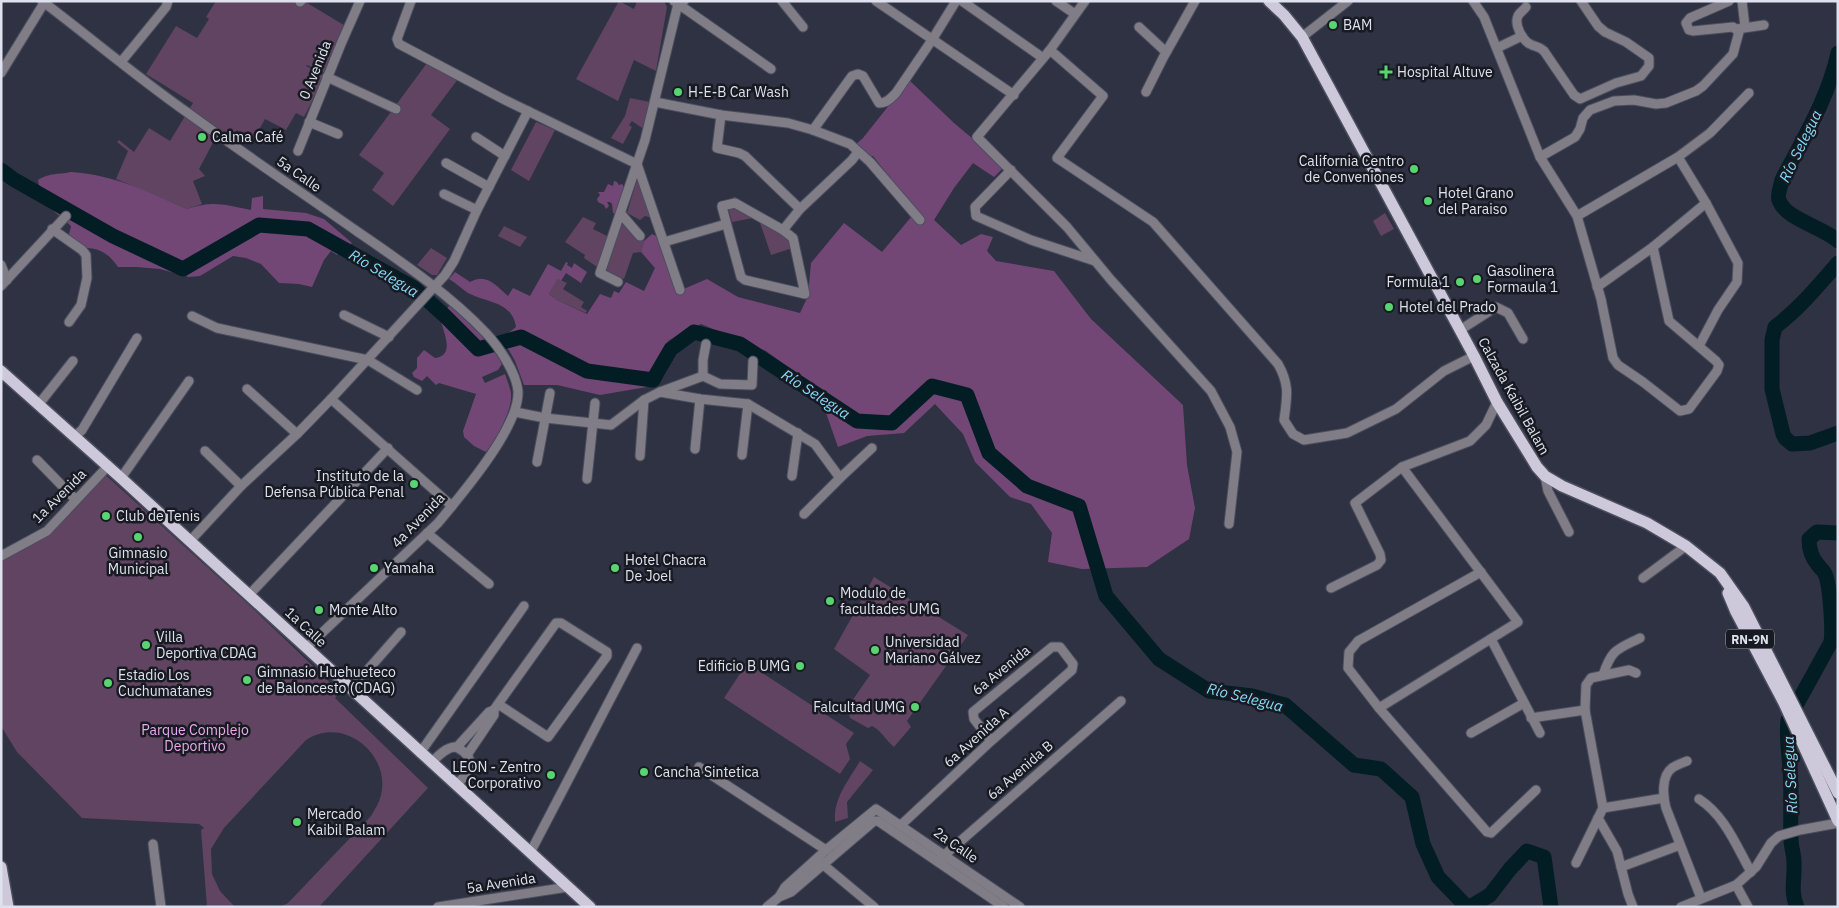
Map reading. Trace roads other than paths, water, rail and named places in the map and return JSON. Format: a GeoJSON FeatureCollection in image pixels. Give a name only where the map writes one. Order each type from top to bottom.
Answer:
{"type":"FeatureCollection","features":[{"type":"Feature","properties":{"kind":"main road","name":"Calzada Kaibil Balam"},"geometry":{"type":"LineString","coordinates":[[1269,1],[1302,37],[1497,402],[1537,467],[1545,476],[1574,492],[1647,523],[1686,546],[1720,573],[1744,607],[1788,691],[1800,728],[1838,822]]}},
{"type":"Feature","properties":{"kind":"main road","name":"1a Calle"},"geometry":{"type":"LineString","coordinates":[[1,371],[108,466],[590,907]]}},
{"type":"Feature","properties":{"kind":"main road","name":"Calzada Kaibil Balam"},"geometry":{"type":"LineString","coordinates":[[1720,573],[1736,612],[1784,704],[1838,793]]}},
{"type":"Feature","properties":{"kind":"main road"},"geometry":{"type":"LineString","coordinates":[[1,867],[3,906]]}},
{"type":"Feature","properties":{"kind":"street"},"geometry":{"type":"LineString","coordinates":[[121,62],[166,7],[168,1]]}},
{"type":"Feature","properties":{"kind":"street","name":"0 Avenida"},"geometry":{"type":"LineString","coordinates":[[298,150],[360,1]]}},
{"type":"Feature","properties":{"kind":"street"},"geometry":{"type":"LineString","coordinates":[[412,1],[397,39],[399,44],[528,111],[637,164],[680,290]]}},
{"type":"Feature","properties":{"kind":"street"},"geometry":{"type":"LineString","coordinates":[[782,1],[803,27]]}},
{"type":"Feature","properties":{"kind":"street"},"geometry":{"type":"LineString","coordinates":[[876,1],[1014,95]]}},
{"type":"Feature","properties":{"kind":"street"},"geometry":{"type":"LineString","coordinates":[[813,130],[852,76],[858,74],[863,76],[879,103],[889,100],[896,93],[932,40],[956,1]]}},
{"type":"Feature","properties":{"kind":"street"},"geometry":{"type":"LineString","coordinates":[[962,1],[1044,58]]}},
{"type":"Feature","properties":{"kind":"street"},"geometry":{"type":"LineString","coordinates":[[1056,1],[1075,14]]}},
{"type":"Feature","properties":{"kind":"street"},"geometry":{"type":"LineString","coordinates":[[1085,1],[1044,58],[977,137],[1067,227],[1095,261],[1212,391],[1233,435],[1237,452],[1229,524]]}},
{"type":"Feature","properties":{"kind":"street"},"geometry":{"type":"LineString","coordinates":[[1146,92],[1195,1]]}},
{"type":"Feature","properties":{"kind":"street"},"geometry":{"type":"LineString","coordinates":[[1302,37],[1348,1]]}},
{"type":"Feature","properties":{"kind":"street"},"geometry":{"type":"LineString","coordinates":[[1473,1],[1484,17],[1540,156],[1577,216],[1597,287],[1613,358],[1618,365],[1680,411],[1689,409],[1717,371],[1719,365],[1669,321],[1653,247]]}},
{"type":"Feature","properties":{"kind":"street"},"geometry":{"type":"LineString","coordinates":[[1526,7],[1518,15],[1517,23],[1522,36],[1529,44],[1540,46],[1544,50],[1574,95],[1580,99],[1616,83],[1641,76],[1649,66],[1649,58],[1598,26],[1581,1]]}},
{"type":"Feature","properties":{"kind":"street"},"geometry":{"type":"LineString","coordinates":[[1729,1],[1690,18],[1686,23],[1687,27],[1693,31],[1764,25]]}},
{"type":"Feature","properties":{"kind":"street"},"geometry":{"type":"LineString","coordinates":[[1540,156],[1575,137],[1580,129],[1583,118],[1590,110],[1614,100],[1634,100],[1656,104],[1666,103],[1696,91],[1703,86],[1733,54],[1741,28],[1742,1]]}},
{"type":"Feature","properties":{"kind":"street"},"geometry":{"type":"LineString","coordinates":[[1,73],[43,2]]}},
{"type":"Feature","properties":{"kind":"street","name":"5a Calle"},"geometry":{"type":"LineString","coordinates":[[43,2],[187,113],[435,286],[488,334],[499,348],[509,366],[518,389]]}},
{"type":"Feature","properties":{"kind":"street"},"geometry":{"type":"LineString","coordinates":[[618,282],[600,273],[637,164],[655,102],[679,3],[771,69]]}},
{"type":"Feature","properties":{"kind":"street"},"geometry":{"type":"LineString","coordinates":[[1139,28],[1166,52]]}},
{"type":"Feature","properties":{"kind":"street"},"geometry":{"type":"LineString","coordinates":[[1497,48],[1522,36]]}},
{"type":"Feature","properties":{"kind":"street"},"geometry":{"type":"LineString","coordinates":[[1050,50],[1103,95],[1057,158],[1153,222],[1278,364],[1285,377],[1288,392],[1284,420],[1294,434],[1304,440],[1347,433],[1396,409],[1444,371],[1474,356]]}},
{"type":"Feature","properties":{"kind":"street"},"geometry":{"type":"LineString","coordinates":[[327,77],[396,109]]}},
{"type":"Feature","properties":{"kind":"street"},"geometry":{"type":"LineString","coordinates":[[1577,216],[1678,158],[1710,133],[1749,93]]}},
{"type":"Feature","properties":{"kind":"street"},"geometry":{"type":"LineString","coordinates":[[655,102],[721,116],[764,120],[813,130],[850,144],[870,162],[920,220]]}},
{"type":"Feature","properties":{"kind":"street"},"geometry":{"type":"LineString","coordinates":[[190,541],[241,486],[297,434],[331,399],[435,286],[454,261],[477,210],[528,111]]}},
{"type":"Feature","properties":{"kind":"street"},"geometry":{"type":"LineString","coordinates":[[721,116],[717,148],[745,156],[800,209]]}},
{"type":"Feature","properties":{"kind":"street"},"geometry":{"type":"LineString","coordinates":[[309,122],[338,134]]}},
{"type":"Feature","properties":{"kind":"street"},"geometry":{"type":"LineString","coordinates":[[476,137],[506,156]]}},
{"type":"Feature","properties":{"kind":"street"},"geometry":{"type":"LineString","coordinates":[[783,230],[800,209],[852,160],[858,152]]}},
{"type":"Feature","properties":{"kind":"street"},"geometry":{"type":"LineString","coordinates":[[1678,158],[1706,203],[1738,263],[1737,282],[1718,310],[1699,346]]}},
{"type":"Feature","properties":{"kind":"street"},"geometry":{"type":"LineString","coordinates":[[446,162],[490,187]]}},
{"type":"Feature","properties":{"kind":"street"},"geometry":{"type":"LineString","coordinates":[[1011,170],[975,207],[976,216],[1031,240],[1095,261]]}},
{"type":"Feature","properties":{"kind":"street"},"geometry":{"type":"LineString","coordinates":[[444,194],[477,210]]}},
{"type":"Feature","properties":{"kind":"street"},"geometry":{"type":"LineString","coordinates":[[736,203],[783,230],[793,239],[805,295],[746,280],[741,277],[722,206],[736,203]]}},
{"type":"Feature","properties":{"kind":"street"},"geometry":{"type":"LineString","coordinates":[[1597,287],[1653,247],[1706,203]]}},
{"type":"Feature","properties":{"kind":"street"},"geometry":{"type":"LineString","coordinates":[[621,214],[640,236]]}},
{"type":"Feature","properties":{"kind":"street"},"geometry":{"type":"LineString","coordinates":[[4,283],[66,216]]}},
{"type":"Feature","properties":{"kind":"street"},"geometry":{"type":"LineString","coordinates":[[664,242],[726,224]]}},
{"type":"Feature","properties":{"kind":"street"},"geometry":{"type":"LineString","coordinates":[[52,230],[82,250],[86,255],[87,278],[82,305],[69,322]]}},
{"type":"Feature","properties":{"kind":"street"},"geometry":{"type":"LineString","coordinates":[[1,265],[4,283]]}},
{"type":"Feature","properties":{"kind":"street"},"geometry":{"type":"LineString","coordinates":[[1460,330],[1496,307],[1508,313],[1523,339]]}},
{"type":"Feature","properties":{"kind":"street"},"geometry":{"type":"LineString","coordinates":[[344,315],[389,336]]}},
{"type":"Feature","properties":{"kind":"street"},"geometry":{"type":"LineString","coordinates":[[192,316],[217,328],[368,360],[417,390]]}},
{"type":"Feature","properties":{"kind":"street"},"geometry":{"type":"LineString","coordinates":[[75,436],[82,430],[137,338]]}},
{"type":"Feature","properties":{"kind":"street"},"geometry":{"type":"LineString","coordinates":[[703,376],[706,344]]}},
{"type":"Feature","properties":{"kind":"street"},"geometry":{"type":"LineString","coordinates":[[39,404],[73,360]]}},
{"type":"Feature","properties":{"kind":"street"},"geometry":{"type":"LineString","coordinates":[[515,412],[545,418],[612,425],[644,400],[703,376],[720,384],[752,385],[754,361]]}},
{"type":"Feature","properties":{"kind":"street"},"geometry":{"type":"LineString","coordinates":[[121,478],[189,381]]}},
{"type":"Feature","properties":{"kind":"street"},"geometry":{"type":"LineString","coordinates":[[247,388],[297,434]]}},
{"type":"Feature","properties":{"kind":"street","name":"4a Avenida"},"geometry":{"type":"LineString","coordinates":[[306,648],[438,523],[452,506],[508,428],[515,412],[518,389]]}},
{"type":"Feature","properties":{"kind":"street"},"geometry":{"type":"LineString","coordinates":[[660,392],[700,399],[748,404],[815,444],[840,478]]}},
{"type":"Feature","properties":{"kind":"street"},"geometry":{"type":"LineString","coordinates":[[537,462],[550,393]]}},
{"type":"Feature","properties":{"kind":"street"},"geometry":{"type":"LineString","coordinates":[[331,399],[452,506]]}},
{"type":"Feature","properties":{"kind":"street"},"geometry":{"type":"LineString","coordinates":[[695,449],[700,399]]}},
{"type":"Feature","properties":{"kind":"street"},"geometry":{"type":"LineString","coordinates":[[640,456],[644,400]]}},
{"type":"Feature","properties":{"kind":"street"},"geometry":{"type":"LineString","coordinates":[[587,479],[595,402]]}},
{"type":"Feature","properties":{"kind":"street"},"geometry":{"type":"LineString","coordinates":[[1331,588],[1378,565],[1381,560],[1380,554],[1355,503],[1402,466],[1470,441],[1486,425],[1497,402]]}},
{"type":"Feature","properties":{"kind":"street"},"geometry":{"type":"LineString","coordinates":[[742,455],[748,404]]}},
{"type":"Feature","properties":{"kind":"street"},"geometry":{"type":"LineString","coordinates":[[792,476],[798,433]]}},
{"type":"Feature","properties":{"kind":"street"},"geometry":{"type":"LineString","coordinates":[[249,595],[388,448]]}},
{"type":"Feature","properties":{"kind":"street"},"geometry":{"type":"LineString","coordinates":[[804,514],[872,448]]}},
{"type":"Feature","properties":{"kind":"street"},"geometry":{"type":"LineString","coordinates":[[205,451],[241,486]]}},
{"type":"Feature","properties":{"kind":"street"},"geometry":{"type":"LineString","coordinates":[[37,460],[76,500]]}},
{"type":"Feature","properties":{"kind":"street","name":"1a Avenida"},"geometry":{"type":"LineString","coordinates":[[1,556],[47,531],[108,466]]}},
{"type":"Feature","properties":{"kind":"street"},"geometry":{"type":"LineString","coordinates":[[1379,708],[1518,622],[1402,466]]}},
{"type":"Feature","properties":{"kind":"street"},"geometry":{"type":"LineString","coordinates":[[1545,476],[1548,491],[1569,532]]}},
{"type":"Feature","properties":{"kind":"street"},"geometry":{"type":"LineString","coordinates":[[427,533],[489,584]]}},
{"type":"Feature","properties":{"kind":"street"},"geometry":{"type":"LineString","coordinates":[[1643,578],[1686,546]]}},
{"type":"Feature","properties":{"kind":"street"},"geometry":{"type":"LineString","coordinates":[[1481,572],[1358,641],[1349,652],[1348,668],[1379,708],[1487,832],[1491,832],[1536,790]]}},
{"type":"Feature","properties":{"kind":"street"},"geometry":{"type":"LineString","coordinates":[[420,753],[524,606]]}},
{"type":"Feature","properties":{"kind":"street"},"geometry":{"type":"LineString","coordinates":[[457,747],[489,712],[496,707],[556,622],[561,622],[607,652],[607,656],[548,736],[496,707]]}},
{"type":"Feature","properties":{"kind":"street"},"geometry":{"type":"LineString","coordinates":[[351,689],[401,632]]}},
{"type":"Feature","properties":{"kind":"street"},"geometry":{"type":"LineString","coordinates":[[1603,675],[1608,661],[1614,652],[1640,638]]}},
{"type":"Feature","properties":{"kind":"street"},"geometry":{"type":"LineString","coordinates":[[1491,639],[1540,733]]}},
{"type":"Feature","properties":{"kind":"street","name":"6a Avenida"},"geometry":{"type":"LineString","coordinates":[[991,741],[974,719],[973,712],[1052,647],[1060,647],[1073,664],[1072,670]]}},
{"type":"Feature","properties":{"kind":"street"},"geometry":{"type":"LineString","coordinates":[[530,853],[637,648]]}},
{"type":"Feature","properties":{"kind":"street","name":"6a Avenida A"},"geometry":{"type":"LineString","coordinates":[[901,825],[991,741],[1072,670]]}},
{"type":"Feature","properties":{"kind":"street"},"geometry":{"type":"LineString","coordinates":[[1576,863],[1603,808],[1585,710],[1587,681],[1591,678],[1629,670],[1636,673]]}},
{"type":"Feature","properties":{"kind":"street","name":"6a Avenida B"},"geometry":{"type":"LineString","coordinates":[[941,858],[1121,701]]}},
{"type":"Feature","properties":{"kind":"street"},"geometry":{"type":"LineString","coordinates":[[1471,733],[1524,703]]}},
{"type":"Feature","properties":{"kind":"street"},"geometry":{"type":"LineString","coordinates":[[467,755],[494,715],[496,707]]}},
{"type":"Feature","properties":{"kind":"street"},"geometry":{"type":"LineString","coordinates":[[1532,718],[1585,710]]}},
{"type":"Feature","properties":{"kind":"street"},"geometry":{"type":"LineString","coordinates":[[431,763],[452,747],[457,747],[467,755],[470,760],[468,770],[456,785]]}},
{"type":"Feature","properties":{"kind":"street"},"geometry":{"type":"LineString","coordinates":[[1687,761],[1670,768],[1666,775],[1664,798],[1701,898]]}},
{"type":"Feature","properties":{"kind":"street"},"geometry":{"type":"LineString","coordinates":[[699,767],[826,850],[785,887],[779,897]]}},
{"type":"Feature","properties":{"kind":"street"},"geometry":{"type":"LineString","coordinates":[[1603,808],[1664,798]]}},
{"type":"Feature","properties":{"kind":"street"},"geometry":{"type":"LineString","coordinates":[[1699,799],[1711,807],[1723,820],[1751,872]]}},
{"type":"Feature","properties":{"kind":"street","name":"2a Calle"},"geometry":{"type":"LineString","coordinates":[[826,850],[876,809],[901,825],[1004,907]]}},
{"type":"Feature","properties":{"kind":"street"},"geometry":{"type":"LineString","coordinates":[[1598,818],[1617,851],[1620,867],[1633,907]]}},
{"type":"Feature","properties":{"kind":"street","name":"2a Calle"},"geometry":{"type":"LineString","coordinates":[[824,865],[874,821],[881,822],[1020,907]]}},
{"type":"Feature","properties":{"kind":"street"},"geometry":{"type":"LineString","coordinates":[[1682,907],[1736,885],[1751,872],[1771,842],[1778,836],[1838,822]]}},
{"type":"Feature","properties":{"kind":"street"},"geometry":{"type":"LineString","coordinates":[[153,844],[161,907]]}},
{"type":"Feature","properties":{"kind":"street"},"geometry":{"type":"LineString","coordinates":[[1620,867],[1680,844]]}},
{"type":"Feature","properties":{"kind":"street"},"geometry":{"type":"LineString","coordinates":[[816,859],[874,907]]}},
{"type":"Feature","properties":{"kind":"street"},"geometry":{"type":"LineString","coordinates":[[767,907],[779,897],[791,892],[824,865]]}},
{"type":"Feature","properties":{"kind":"street"},"geometry":{"type":"LineString","coordinates":[[1736,885],[1748,907]]}},
{"type":"Feature","properties":{"kind":"street","name":"5a Avenida"},"geometry":{"type":"LineString","coordinates":[[438,907],[568,887]]}},
{"type":"Feature","properties":{"kind":"waterway","name":"Río Selegua"},"geometry":{"type":"LineString","coordinates":[[1838,53],[1834,70],[1821,103],[1782,180],[1778,195],[1783,207],[1796,218],[1838,241]]}},
{"type":"Feature","properties":{"kind":"waterway","name":"Río Selegua"},"geometry":{"type":"LineString","coordinates":[[1,170],[13,179],[113,236],[183,269],[259,225],[308,229],[414,288],[478,349],[521,337],[587,371],[653,380],[671,349],[694,332],[740,344],[857,421],[892,423],[932,386],[967,395],[989,453],[1027,486],[1079,506],[1106,596],[1159,659],[1209,691],[1252,696],[1285,705],[1354,765],[1381,769],[1412,797],[1423,844],[1438,877],[1467,907]]}},
{"type":"Feature","properties":{"kind":"waterway","name":"Río Selegua"},"geometry":{"type":"LineString","coordinates":[[1838,263],[1816,289],[1775,327],[1772,340],[1772,389],[1785,438],[1792,444],[1810,443],[1838,433]]}},
{"type":"Feature","properties":{"kind":"waterway","name":"Río Selegua"},"geometry":{"type":"LineString","coordinates":[[1797,907],[1793,890],[1794,862],[1791,839],[1788,720],[1831,642],[1831,607],[1827,579],[1812,556],[1809,539],[1817,532],[1838,533]]}},
{"type":"Feature","properties":{"kind":"waterway","name":"Río Selegua"},"geometry":{"type":"LineString","coordinates":[[1470,907],[1490,895],[1527,851],[1544,857],[1551,907]]}},
{"type":"Feature","properties":{"kind":"place","name":"BAM"},"geometry":{"type":"Point","coordinates":[1333,25]}},
{"type":"Feature","properties":{"kind":"place","name":"Hospital Altuve"},"geometry":{"type":"Point","coordinates":[1386,72]}},
{"type":"Feature","properties":{"kind":"place","name":"H-E-B Car Wash"},"geometry":{"type":"Point","coordinates":[678,92]}},
{"type":"Feature","properties":{"kind":"place","name":"Calma Café"},"geometry":{"type":"Point","coordinates":[202,137]}},
{"type":"Feature","properties":{"kind":"place","name":"California Centro de Conveniones"},"geometry":{"type":"Point","coordinates":[1414,169]}},
{"type":"Feature","properties":{"kind":"place","name":"Hotel Grano del Paraiso"},"geometry":{"type":"Point","coordinates":[1428,201]}},
{"type":"Feature","properties":{"kind":"place","name":"Gasolinera Formaula 1"},"geometry":{"type":"Point","coordinates":[1477,279]}},
{"type":"Feature","properties":{"kind":"place","name":"Formula 1"},"geometry":{"type":"Point","coordinates":[1460,282]}},
{"type":"Feature","properties":{"kind":"place","name":"Hotel del Prado"},"geometry":{"type":"Point","coordinates":[1389,307]}},
{"type":"Feature","properties":{"kind":"place","name":"Instituto de la Defensa Pública Penal"},"geometry":{"type":"Point","coordinates":[414,484]}},
{"type":"Feature","properties":{"kind":"place","name":"Club de Tenis"},"geometry":{"type":"Point","coordinates":[106,516]}},
{"type":"Feature","properties":{"kind":"place","name":"Gimnasio Municipal"},"geometry":{"type":"Point","coordinates":[138,537]}},
{"type":"Feature","properties":{"kind":"place","name":"Yamaha"},"geometry":{"type":"Point","coordinates":[374,568]}},
{"type":"Feature","properties":{"kind":"place","name":"Hotel Chacra De Joel"},"geometry":{"type":"Point","coordinates":[615,568]}},
{"type":"Feature","properties":{"kind":"place","name":"Modulo de facultades UMG"},"geometry":{"type":"Point","coordinates":[830,601]}},
{"type":"Feature","properties":{"kind":"place","name":"Monte Alto"},"geometry":{"type":"Point","coordinates":[319,610]}},
{"type":"Feature","properties":{"kind":"place","name":"Villa Deportiva CDAG"},"geometry":{"type":"Point","coordinates":[146,645]}},
{"type":"Feature","properties":{"kind":"place","name":"Universidad Mariano Gálvez"},"geometry":{"type":"Point","coordinates":[875,650]}},
{"type":"Feature","properties":{"kind":"place","name":"Edificio B UMG"},"geometry":{"type":"Point","coordinates":[800,666]}},
{"type":"Feature","properties":{"kind":"place","name":"Gimnasio Huehueteco de Baloncesto (CDAG)"},"geometry":{"type":"Point","coordinates":[247,680]}},
{"type":"Feature","properties":{"kind":"place","name":"Estadio Los Cuchumatanes"},"geometry":{"type":"Point","coordinates":[108,683]}},
{"type":"Feature","properties":{"kind":"place","name":"Falcultad UMG"},"geometry":{"type":"Point","coordinates":[915,707]}},
{"type":"Feature","properties":{"kind":"place","name":"Cancha Sintetica"},"geometry":{"type":"Point","coordinates":[644,772]}},
{"type":"Feature","properties":{"kind":"place","name":"LEON - Zentro Corporativo"},"geometry":{"type":"Point","coordinates":[551,775]}},
{"type":"Feature","properties":{"kind":"place","name":"Mercado Kaibil Balam"},"geometry":{"type":"Point","coordinates":[297,822]}},
{"type":"Feature","properties":{"kind":"park label","name":"Parque Complejo Deportivo"},"geometry":{"type":"Point","coordinates":[195,738]}}]}
